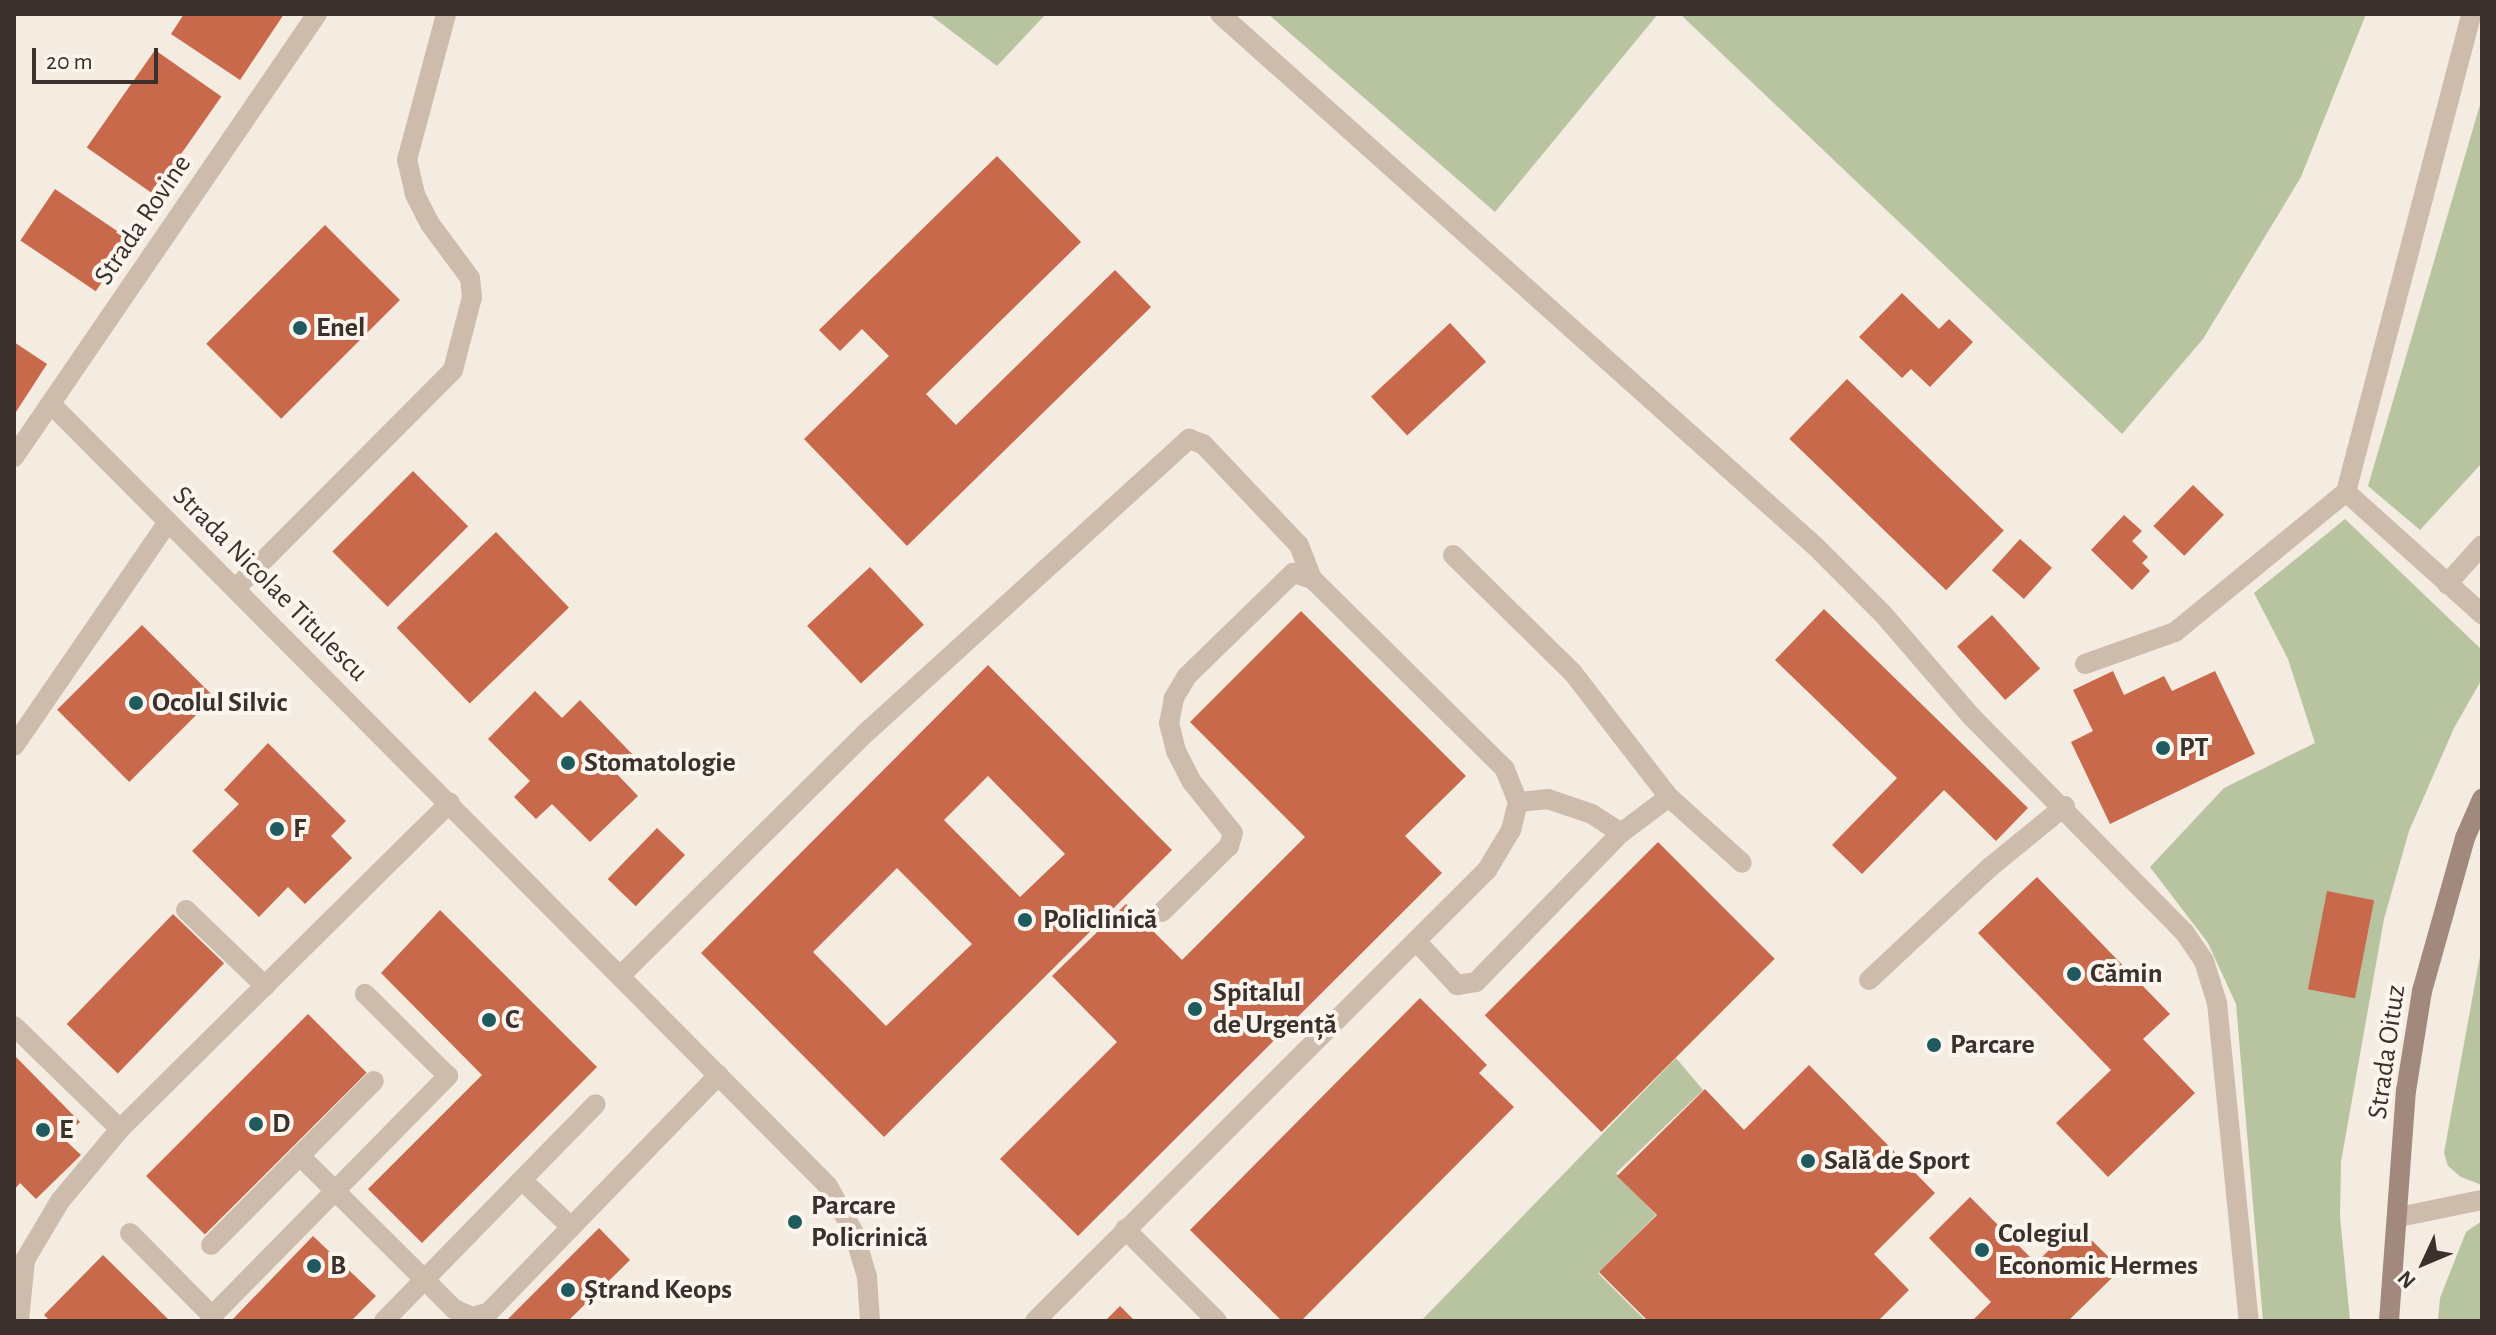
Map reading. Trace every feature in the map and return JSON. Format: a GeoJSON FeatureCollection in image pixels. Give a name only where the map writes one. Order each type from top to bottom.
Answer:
{"type":"FeatureCollection","features":[{"type":"Feature","properties":{"kind":"street","name":"Strada Rovine"},"geometry":{"type":"LineString","coordinates":[[14,457],[317,14]]}},
{"type":"Feature","properties":{"kind":"street"},"geometry":{"type":"LineString","coordinates":[[235,589],[453,370],[472,297],[470,278],[430,224],[407,160],[446,14]]}},
{"type":"Feature","properties":{"kind":"street"},"geometry":{"type":"LineString","coordinates":[[1220,14],[1709,457],[1815,546],[1883,614],[1972,717],[2164,906],[2204,961],[2217,1003],[2227,1070],[2249,1321]]}},
{"type":"Feature","properties":{"kind":"street"},"geometry":{"type":"LineString","coordinates":[[2085,664],[2175,632],[2346,492],[2471,14]]}},
{"type":"Feature","properties":{"kind":"street","name":"Strada Nicolae Titulescu"},"geometry":{"type":"LineString","coordinates":[[51,404],[828,1186],[854,1233],[867,1277],[870,1321]]}},
{"type":"Feature","properties":{"kind":"street"},"geometry":{"type":"LineString","coordinates":[[621,975],[869,730],[1189,439],[1203,444],[1299,545],[1312,579],[1505,769],[1518,802],[1511,830],[1487,870],[1035,1321]]}},
{"type":"Feature","properties":{"kind":"street"},"geometry":{"type":"LineString","coordinates":[[2346,492],[2482,614]]}},
{"type":"Feature","properties":{"kind":"street"},"geometry":{"type":"LineString","coordinates":[[14,746],[22,722],[168,522]]}},
{"type":"Feature","properties":{"kind":"street"},"geometry":{"type":"LineString","coordinates":[[2447,584],[2482,545]]}},
{"type":"Feature","properties":{"kind":"street"},"geometry":{"type":"LineString","coordinates":[[1453,555],[1573,673],[1669,797],[1742,863]]}},
{"type":"Feature","properties":{"kind":"street"},"geometry":{"type":"LineString","coordinates":[[1162,912],[1229,846],[1233,833],[1192,782],[1176,751],[1169,723],[1174,698],[1187,676],[1279,582],[1293,573],[1312,579]]}},
{"type":"Feature","properties":{"kind":"street"},"geometry":{"type":"LineString","coordinates":[[1417,942],[1457,985],[1476,982],[1621,833],[1669,797]]}},
{"type":"Feature","properties":{"kind":"street"},"geometry":{"type":"LineString","coordinates":[[1518,802],[1548,799],[1592,814],[1621,833]]}},
{"type":"Feature","properties":{"kind":"street","name":"Strada Oituz"},"geometry":{"type":"LineString","coordinates":[[2389,1321],[2406,1091],[2422,991],[2456,865],[2482,799]]}},
{"type":"Feature","properties":{"kind":"street"},"geometry":{"type":"LineString","coordinates":[[19,1321],[25,1260],[60,1201],[120,1129],[450,803]]}},
{"type":"Feature","properties":{"kind":"street"},"geometry":{"type":"LineString","coordinates":[[1869,980],[1989,868],[2065,806]]}},
{"type":"Feature","properties":{"kind":"street"},"geometry":{"type":"LineString","coordinates":[[186,910],[265,986]]}},
{"type":"Feature","properties":{"kind":"street"},"geometry":{"type":"LineString","coordinates":[[130,1233],[212,1316],[335,1191],[448,1076],[365,994]]}},
{"type":"Feature","properties":{"kind":"street"},"geometry":{"type":"LineString","coordinates":[[14,1026],[120,1129]]}},
{"type":"Feature","properties":{"kind":"street"},"geometry":{"type":"LineString","coordinates":[[300,1156],[454,1309],[472,1317],[489,1312],[719,1075]]}},
{"type":"Feature","properties":{"kind":"street"},"geometry":{"type":"LineString","coordinates":[[211,1245],[374,1081]]}},
{"type":"Feature","properties":{"kind":"street"},"geometry":{"type":"LineString","coordinates":[[384,1321],[596,1104]]}},
{"type":"Feature","properties":{"kind":"street"},"geometry":{"type":"LineString","coordinates":[[522,1180],[571,1227]]}},
{"type":"Feature","properties":{"kind":"street"},"geometry":{"type":"LineString","coordinates":[[2399,1217],[2482,1200]]}},
{"type":"Feature","properties":{"kind":"street"},"geometry":{"type":"LineString","coordinates":[[1125,1229],[1217,1321]]}},
{"type":"Feature","properties":{"kind":"green space"},"geometry":{"type":"Polygon","coordinates":[[[929,14],[1046,14],[997,66],[929,14]]]}},
{"type":"Feature","properties":{"kind":"green space"},"geometry":{"type":"Polygon","coordinates":[[[1268,14],[1658,14],[1495,212],[1268,14]]]}},
{"type":"Feature","properties":{"kind":"green space"},"geometry":{"type":"Polygon","coordinates":[[[1680,14],[2366,14],[2301,177],[2203,339],[2122,434],[1680,14]]]}},
{"type":"Feature","properties":{"kind":"green space"},"geometry":{"type":"Polygon","coordinates":[[[2482,98],[2482,463],[2420,530],[2368,486],[2482,98]]]}},
{"type":"Feature","properties":{"kind":"green space"},"geometry":{"type":"Polygon","coordinates":[[[2345,519],[2482,650],[2482,679],[2454,728],[2409,831],[2384,919],[2341,1162],[2340,1216],[2350,1320],[2263,1321],[2236,1004],[2208,943],[2150,867],[2224,788],[2315,743],[2288,659],[2254,593],[2345,519]]]}},
{"type":"Feature","properties":{"kind":"green space"},"geometry":{"type":"Polygon","coordinates":[[[2482,945],[2482,1185],[2461,1177],[2448,1166],[2444,1153],[2482,945]]]}},
{"type":"Feature","properties":{"kind":"green space"},"geometry":{"type":"Polygon","coordinates":[[[1676,1058],[1703,1090],[1616,1173],[1656,1215],[1598,1273],[1646,1321],[1421,1321],[1676,1058]]]}},
{"type":"Feature","properties":{"kind":"green space"},"geometry":{"type":"Polygon","coordinates":[[[2482,1221],[2482,1321],[2438,1321],[2440,1298],[2466,1232],[2482,1221]]]}},
{"type":"Feature","properties":{"kind":"building"},"geometry":{"type":"Polygon","coordinates":[[[184,14],[284,14],[240,80],[171,34],[184,14]]]}},
{"type":"Feature","properties":{"kind":"building"},"geometry":{"type":"Polygon","coordinates":[[[155,50],[221,96],[153,194],[87,147],[155,50]]]}},
{"type":"Feature","properties":{"kind":"building"},"geometry":{"type":"Polygon","coordinates":[[[997,156],[1081,242],[926,394],[956,425],[1115,270],[1151,307],[907,546],[804,439],[889,356],[862,329],[840,351],[819,330],[997,156]]]}},
{"type":"Feature","properties":{"kind":"building"},"geometry":{"type":"Polygon","coordinates":[[[55,189],[130,240],[96,291],[20,240],[55,189]]]}},
{"type":"Feature","properties":{"kind":"building","name":"Enel"},"geometry":{"type":"Polygon","coordinates":[[[325,225],[400,300],[281,419],[206,344],[325,225]]]}},
{"type":"Feature","properties":{"kind":"building"},"geometry":{"type":"Polygon","coordinates":[[[1902,293],[1939,329],[1949,319],[1973,342],[1930,387],[1911,369],[1902,378],[1859,337],[1902,293]]]}},
{"type":"Feature","properties":{"kind":"building"},"geometry":{"type":"Polygon","coordinates":[[[1450,323],[1486,362],[1407,435],[1371,397],[1450,323]]]}},
{"type":"Feature","properties":{"kind":"building"},"geometry":{"type":"Polygon","coordinates":[[[14,342],[47,364],[14,415],[14,342]]]}},
{"type":"Feature","properties":{"kind":"building"},"geometry":{"type":"Polygon","coordinates":[[[1847,379],[2004,530],[1946,590],[1789,439],[1847,379]]]}},
{"type":"Feature","properties":{"kind":"building"},"geometry":{"type":"Polygon","coordinates":[[[413,471],[468,526],[388,607],[332,552],[413,471]]]}},
{"type":"Feature","properties":{"kind":"building"},"geometry":{"type":"Polygon","coordinates":[[[2193,485],[2224,515],[2184,556],[2153,526],[2193,485]]]}},
{"type":"Feature","properties":{"kind":"building"},"geometry":{"type":"Polygon","coordinates":[[[2124,515],[2142,531],[2132,541],[2148,557],[2142,563],[2150,571],[2132,590],[2091,550],[2124,515]]]}},
{"type":"Feature","properties":{"kind":"building"},"geometry":{"type":"Polygon","coordinates":[[[496,532],[569,608],[470,703],[397,628],[496,532]]]}},
{"type":"Feature","properties":{"kind":"building"},"geometry":{"type":"Polygon","coordinates":[[[2020,539],[2052,568],[2024,599],[1992,570],[2020,539]]]}},
{"type":"Feature","properties":{"kind":"building"},"geometry":{"type":"Polygon","coordinates":[[[870,567],[924,625],[861,683],[807,626],[870,567]]]}},
{"type":"Feature","properties":{"kind":"building"},"geometry":{"type":"Polygon","coordinates":[[[1824,609],[2028,808],[1996,841],[1944,790],[1862,874],[1832,845],[1897,778],[1775,660],[1824,609]]]}},
{"type":"Feature","properties":{"kind":"building","name":"Spitalul de Urgență"},"geometry":{"type":"Polygon","coordinates":[[[1301,611],[1466,776],[1405,836],[1442,873],[1078,1236],[1000,1159],[1117,1042],[1052,976],[1126,904],[1182,960],[1305,837],[1190,722],[1301,611]]]}},
{"type":"Feature","properties":{"kind":"building"},"geometry":{"type":"Polygon","coordinates":[[[1992,615],[2040,669],[2005,700],[1957,646],[1992,615]]]}},
{"type":"Feature","properties":{"kind":"building","name":"Ocolul Silvic"},"geometry":{"type":"Polygon","coordinates":[[[142,625],[214,697],[129,782],[57,710],[142,625]]]}},
{"type":"Feature","properties":{"kind":"building","name":"Policlinică"},"geometry":{"type":"Polygon","coordinates":[[[988,665],[1172,850],[884,1137],[701,953],[988,665]],[[988,776],[944,820],[1020,897],[1065,854],[988,776]],[[897,868],[813,952],[886,1026],[972,944],[897,868]]]}},
{"type":"Feature","properties":{"kind":"building","name":"PT"},"geometry":{"type":"Polygon","coordinates":[[[2113,671],[2124,695],[2164,676],[2172,691],[2215,671],[2255,754],[2110,824],[2071,742],[2093,731],[2073,690],[2113,671]]]}},
{"type":"Feature","properties":{"kind":"building","name":"Stomatologie"},"geometry":{"type":"Polygon","coordinates":[[[535,691],[562,718],[580,700],[633,755],[615,772],[638,796],[590,842],[552,804],[536,819],[514,797],[530,781],[488,739],[535,691]]]}},
{"type":"Feature","properties":{"kind":"building","name":"F"},"geometry":{"type":"Polygon","coordinates":[[[268,743],[346,821],[331,836],[352,858],[305,904],[288,887],[259,917],[192,851],[239,804],[224,790],[268,743]]]}},
{"type":"Feature","properties":{"kind":"building"},"geometry":{"type":"Polygon","coordinates":[[[657,828],[685,855],[636,906],[608,879],[657,828]]]}},
{"type":"Feature","properties":{"kind":"building"},"geometry":{"type":"Polygon","coordinates":[[[1658,842],[1775,959],[1601,1132],[1485,1015],[1658,842]]]}},
{"type":"Feature","properties":{"kind":"building","name":"Cămin"},"geometry":{"type":"Polygon","coordinates":[[[2037,877],[2170,1014],[2143,1039],[2195,1093],[2108,1177],[2056,1123],[2111,1070],[1978,933],[2037,877]]]}},
{"type":"Feature","properties":{"kind":"building"},"geometry":{"type":"Polygon","coordinates":[[[2327,891],[2374,900],[2355,998],[2308,989],[2327,891]]]}},
{"type":"Feature","properties":{"kind":"building"},"geometry":{"type":"Polygon","coordinates":[[[440,910],[597,1067],[422,1243],[368,1189],[482,1075],[381,973],[440,910]]]}},
{"type":"Feature","properties":{"kind":"building"},"geometry":{"type":"Polygon","coordinates":[[[173,914],[224,963],[118,1073],[67,1024],[173,914]]]}},
{"type":"Feature","properties":{"kind":"building"},"geometry":{"type":"Polygon","coordinates":[[[1420,998],[1487,1065],[1479,1073],[1514,1107],[1301,1321],[1282,1321],[1190,1230],[1420,998]]]}},
{"type":"Feature","properties":{"kind":"building","name":"D"},"geometry":{"type":"Polygon","coordinates":[[[308,1014],[367,1073],[205,1235],[146,1176],[308,1014]]]}},
{"type":"Feature","properties":{"kind":"building","name":"E"},"geometry":{"type":"Polygon","coordinates":[[[14,1055],[80,1122],[63,1138],[81,1155],[36,1199],[20,1183],[14,1190],[14,1055]]]}},
{"type":"Feature","properties":{"kind":"building","name":"Sală de Sport"},"geometry":{"type":"Polygon","coordinates":[[[1809,1065],[1935,1193],[1874,1254],[1909,1290],[1878,1321],[1648,1321],[1599,1272],[1657,1215],[1617,1176],[1705,1089],[1744,1130],[1809,1065]]]}},
{"type":"Feature","properties":{"kind":"building","name":"Colegiul Economic Hermes"},"geometry":{"type":"Polygon","coordinates":[[[1970,1197],[2036,1263],[2075,1224],[2121,1269],[2068,1321],[1972,1321],[1991,1302],[1929,1238],[1970,1197]]]}},
{"type":"Feature","properties":{"kind":"building","name":"Ștrand Keops"},"geometry":{"type":"Polygon","coordinates":[[[599,1228],[630,1260],[568,1321],[506,1321],[599,1228]]]}},
{"type":"Feature","properties":{"kind":"building","name":"B"},"geometry":{"type":"Polygon","coordinates":[[[313,1236],[376,1296],[351,1321],[231,1321],[313,1236]]]}},
{"type":"Feature","properties":{"kind":"building"},"geometry":{"type":"Polygon","coordinates":[[[103,1255],[170,1321],[50,1321],[44,1315],[103,1255]]]}},
{"type":"Feature","properties":{"kind":"building"},"geometry":{"type":"Polygon","coordinates":[[[1120,1306],[1135,1321],[1105,1321],[1120,1306]]]}},
{"type":"Feature","properties":{"kind":"place","name":"Enel"},"geometry":{"type":"Point","coordinates":[300,328]}},
{"type":"Feature","properties":{"kind":"place","name":"Ocolul Silvic"},"geometry":{"type":"Point","coordinates":[136,703]}},
{"type":"Feature","properties":{"kind":"place","name":"PT"},"geometry":{"type":"Point","coordinates":[2163,748]}},
{"type":"Feature","properties":{"kind":"place","name":"Stomatologie"},"geometry":{"type":"Point","coordinates":[568,763]}},
{"type":"Feature","properties":{"kind":"place","name":"F"},"geometry":{"type":"Point","coordinates":[277,829]}},
{"type":"Feature","properties":{"kind":"place","name":"Policlinică"},"geometry":{"type":"Point","coordinates":[1025,920]}},
{"type":"Feature","properties":{"kind":"place","name":"Cămin"},"geometry":{"type":"Point","coordinates":[2074,974]}},
{"type":"Feature","properties":{"kind":"place","name":"Spitalul de Urgență"},"geometry":{"type":"Point","coordinates":[1195,1009]}},
{"type":"Feature","properties":{"kind":"place","name":"C"},"geometry":{"type":"Point","coordinates":[489,1020]}},
{"type":"Feature","properties":{"kind":"place","name":"Parcare"},"geometry":{"type":"Point","coordinates":[1934,1045]}},
{"type":"Feature","properties":{"kind":"place","name":"D"},"geometry":{"type":"Point","coordinates":[256,1124]}},
{"type":"Feature","properties":{"kind":"place","name":"E"},"geometry":{"type":"Point","coordinates":[43,1130]}},
{"type":"Feature","properties":{"kind":"place","name":"Sală de Sport"},"geometry":{"type":"Point","coordinates":[1808,1161]}},
{"type":"Feature","properties":{"kind":"place","name":"Parcare Policrinică"},"geometry":{"type":"Point","coordinates":[795,1222]}},
{"type":"Feature","properties":{"kind":"place","name":"Colegiul Economic Hermes"},"geometry":{"type":"Point","coordinates":[1982,1250]}},
{"type":"Feature","properties":{"kind":"place","name":"B"},"geometry":{"type":"Point","coordinates":[314,1266]}},
{"type":"Feature","properties":{"kind":"place","name":"Ștrand Keops"},"geometry":{"type":"Point","coordinates":[568,1290]}}]}
